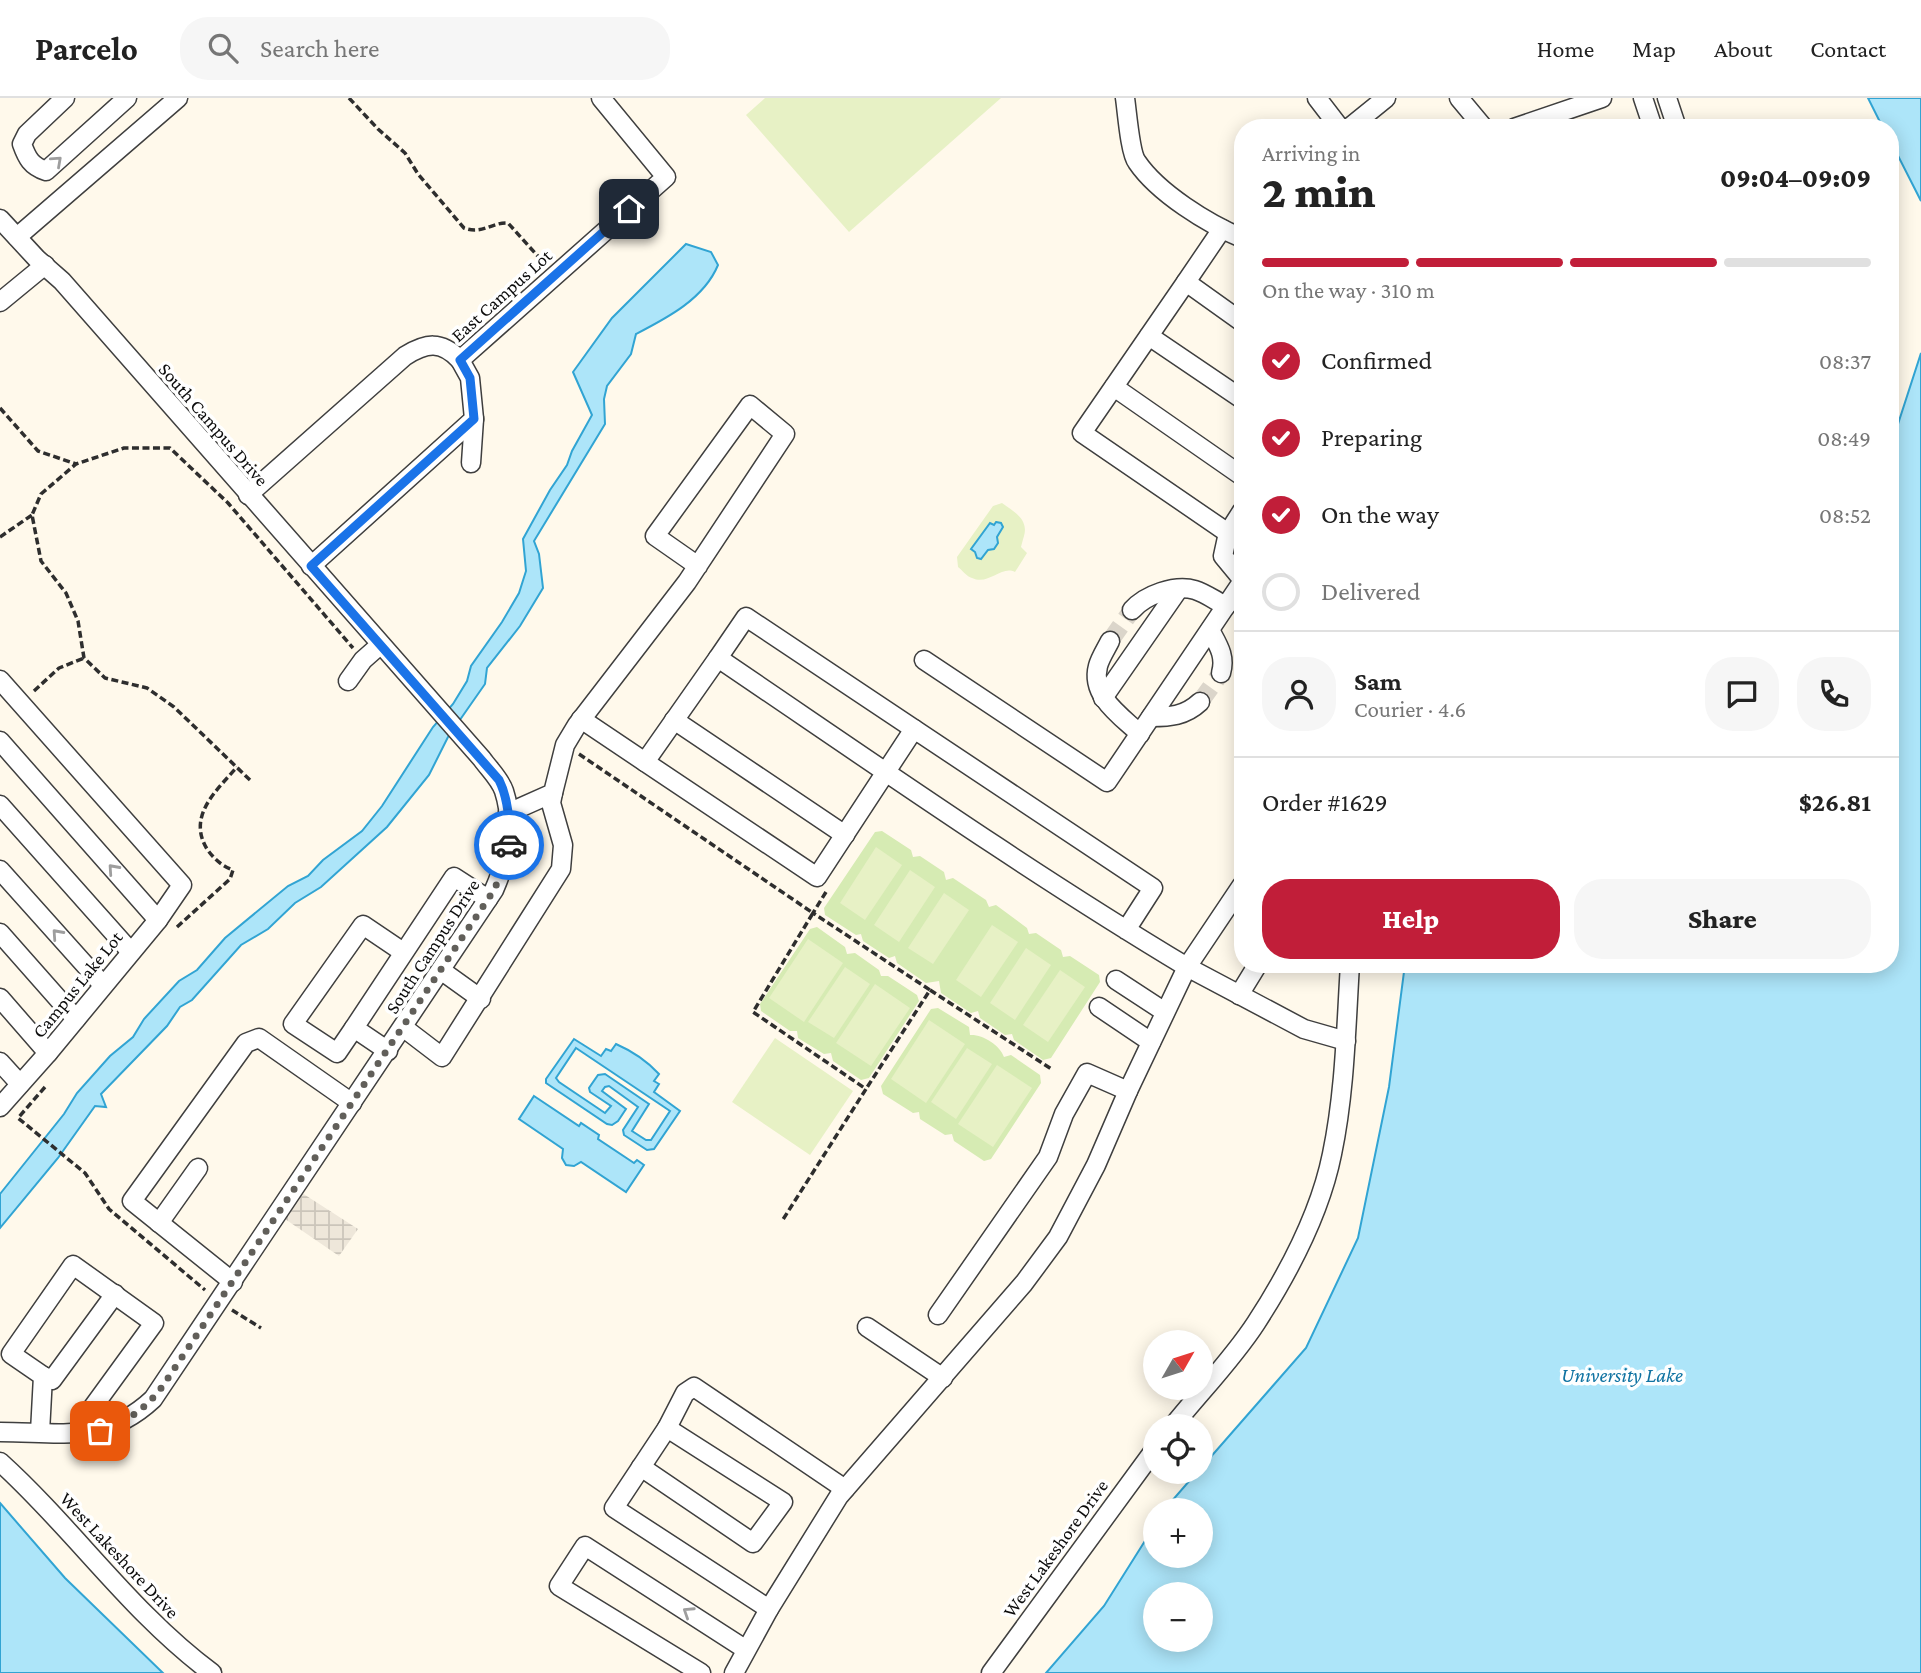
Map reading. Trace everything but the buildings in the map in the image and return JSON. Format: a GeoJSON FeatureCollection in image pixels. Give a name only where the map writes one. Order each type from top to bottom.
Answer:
{"type":"FeatureCollection","features":[{"type":"Feature","properties":{"kind":"street"},"geometry":{"type":"LineString","coordinates":[[65,98],[27,134],[22,144],[28,160],[37,168],[46,171],[127,98]]}},
{"type":"Feature","properties":{"kind":"street"},"geometry":{"type":"LineString","coordinates":[[17,237],[178,98]]}},
{"type":"Feature","properties":{"kind":"street","name":"East Campus Lot"},"geometry":{"type":"LineString","coordinates":[[248,495],[405,356],[428,345],[446,349],[460,360],[666,177],[601,98]]}},
{"type":"Feature","properties":{"kind":"street"},"geometry":{"type":"LineString","coordinates":[[1125,98],[1135,160],[1166,192],[1222,229],[1234,234]]}},
{"type":"Feature","properties":{"kind":"street"},"geometry":{"type":"LineString","coordinates":[[1317,98],[1333,119]]}},
{"type":"Feature","properties":{"kind":"street"},"geometry":{"type":"LineString","coordinates":[[1360,119],[1386,98]]}},
{"type":"Feature","properties":{"kind":"street"},"geometry":{"type":"LineString","coordinates":[[1459,98],[1476,119]]}},
{"type":"Feature","properties":{"kind":"street"},"geometry":{"type":"LineString","coordinates":[[1540,119],[1602,98]]}},
{"type":"Feature","properties":{"kind":"street"},"geometry":{"type":"LineString","coordinates":[[1643,98],[1650,119]]}},
{"type":"Feature","properties":{"kind":"street"},"geometry":{"type":"LineString","coordinates":[[1667,98],[1674,119]]}},
{"type":"Feature","properties":{"kind":"street","name":"South Campus Drive"},"geometry":{"type":"LineString","coordinates":[[0,219],[62,281],[482,759],[504,791],[509,844],[506,863],[488,900],[153,1399],[121,1423],[89,1432],[0,1432]]}},
{"type":"Feature","properties":{"kind":"street"},"geometry":{"type":"LineString","coordinates":[[1222,229],[1082,433],[1227,533]]}},
{"type":"Feature","properties":{"kind":"street"},"geometry":{"type":"LineString","coordinates":[[0,302],[45,265]]}},
{"type":"Feature","properties":{"kind":"street"},"geometry":{"type":"LineString","coordinates":[[1186,282],[1234,316]]}},
{"type":"Feature","properties":{"kind":"street"},"geometry":{"type":"LineString","coordinates":[[1149,336],[1234,394]]}},
{"type":"Feature","properties":{"kind":"street"},"geometry":{"type":"LineString","coordinates":[[460,360],[470,378],[474,419],[471,463]]}},
{"type":"Feature","properties":{"kind":"street"},"geometry":{"type":"LineString","coordinates":[[1114,387],[1234,470]]}},
{"type":"Feature","properties":{"kind":"street"},"geometry":{"type":"LineString","coordinates":[[404,1028],[442,1056],[481,999],[561,869],[563,845],[551,803],[565,745],[698,566],[785,434],[750,405],[655,536],[698,566]]}},
{"type":"Feature","properties":{"kind":"street"},"geometry":{"type":"LineString","coordinates":[[311,566],[474,419]]}},
{"type":"Feature","properties":{"kind":"street"},"geometry":{"type":"LineString","coordinates":[[1234,523],[1227,533],[1223,555],[1234,570]]}},
{"type":"Feature","properties":{"kind":"street"},"geometry":{"type":"LineString","coordinates":[[1132,610],[1140,600],[1151,594],[1178,590],[1194,590],[1226,606]]}},
{"type":"Feature","properties":{"kind":"street"},"geometry":{"type":"LineString","coordinates":[[1103,698],[1178,590]]}},
{"type":"Feature","properties":{"kind":"street"},"geometry":{"type":"LineString","coordinates":[[924,660],[1107,782],[1234,594]]}},
{"type":"Feature","properties":{"kind":"street"},"geometry":{"type":"LineString","coordinates":[[646,762],[746,617],[1153,888],[1126,930]]}},
{"type":"Feature","properties":{"kind":"street"},"geometry":{"type":"LineString","coordinates":[[1210,630],[1222,655],[1222,673]]}},
{"type":"Feature","properties":{"kind":"street"},"geometry":{"type":"LineString","coordinates":[[1110,641],[1097,666],[1097,685],[1103,698],[1140,734]]}},
{"type":"Feature","properties":{"kind":"street"},"geometry":{"type":"LineString","coordinates":[[348,681],[363,660],[380,645]]}},
{"type":"Feature","properties":{"kind":"street"},"geometry":{"type":"LineString","coordinates":[[718,658],[1126,930],[1187,967],[1304,1029],[1346,1041]]}},
{"type":"Feature","properties":{"kind":"street"},"geometry":{"type":"LineString","coordinates":[[0,680],[20,702]]}},
{"type":"Feature","properties":{"kind":"street","name":"Campus Lake Lot"},"geometry":{"type":"LineString","coordinates":[[0,1107],[158,920],[182,885],[20,702]]}},
{"type":"Feature","properties":{"kind":"street"},"geometry":{"type":"LineString","coordinates":[[1151,717],[1172,717],[1190,711],[1199,702]]}},
{"type":"Feature","properties":{"kind":"street"},"geometry":{"type":"LineString","coordinates":[[582,719],[817,877],[914,729]]}},
{"type":"Feature","properties":{"kind":"street"},"geometry":{"type":"LineString","coordinates":[[674,720],[845,835]]}},
{"type":"Feature","properties":{"kind":"street"},"geometry":{"type":"LineString","coordinates":[[0,741],[158,920]]}},
{"type":"Feature","properties":{"kind":"street"},"geometry":{"type":"LineString","coordinates":[[508,813],[553,793]]}},
{"type":"Feature","properties":{"kind":"street"},"geometry":{"type":"LineString","coordinates":[[0,805],[130,951]]}},
{"type":"Feature","properties":{"kind":"street"},"geometry":{"type":"LineString","coordinates":[[0,870],[103,985]]}},
{"type":"Feature","properties":{"kind":"street"},"geometry":{"type":"LineString","coordinates":[[403,952],[363,925],[293,1024],[337,1054],[454,877],[488,900]]}},
{"type":"Feature","properties":{"kind":"street"},"geometry":{"type":"LineString","coordinates":[[734,1673],[769,1609],[845,1489],[1024,1283],[1058,1237],[1097,1165],[1128,1091],[1187,967],[1234,897]]}},
{"type":"Feature","properties":{"kind":"street"},"geometry":{"type":"LineString","coordinates":[[0,933],[76,1019]]}},
{"type":"Feature","properties":{"kind":"street"},"geometry":{"type":"LineString","coordinates":[[442,971],[481,999]]}},
{"type":"Feature","properties":{"kind":"street"},"geometry":{"type":"LineString","coordinates":[[1238,995],[1252,973]]}},
{"type":"Feature","properties":{"kind":"street"},"geometry":{"type":"LineString","coordinates":[[1183,1414],[1255,1325],[1305,1235],[1322,1192],[1332,1156],[1342,1093],[1349,973]]}},
{"type":"Feature","properties":{"kind":"street"},"geometry":{"type":"LineString","coordinates":[[1116,980],[1165,1012]]}},
{"type":"Feature","properties":{"kind":"street"},"geometry":{"type":"LineString","coordinates":[[0,998],[48,1053]]}},
{"type":"Feature","properties":{"kind":"street"},"geometry":{"type":"LineString","coordinates":[[1099,1007],[1151,1042]]}},
{"type":"Feature","properties":{"kind":"street"},"geometry":{"type":"LineString","coordinates":[[354,1028],[388,1051]]}},
{"type":"Feature","properties":{"kind":"street"},"geometry":{"type":"LineString","coordinates":[[233,1282],[132,1201],[246,1043],[259,1038],[352,1103]]}},
{"type":"Feature","properties":{"kind":"street"},"geometry":{"type":"LineString","coordinates":[[0,1062],[20,1084]]}},
{"type":"Feature","properties":{"kind":"street"},"geometry":{"type":"LineString","coordinates":[[938,1315],[1048,1157],[1064,1114],[1087,1073],[1128,1091]]}},
{"type":"Feature","properties":{"kind":"street"},"geometry":{"type":"LineString","coordinates":[[159,1223],[198,1168]]}},
{"type":"Feature","properties":{"kind":"street"},"geometry":{"type":"LineString","coordinates":[[89,1432],[90,1411],[154,1323],[115,1294],[73,1265],[11,1354],[51,1380],[115,1294]]}},
{"type":"Feature","properties":{"kind":"street"},"geometry":{"type":"LineString","coordinates":[[867,1326],[943,1378]]}},
{"type":"Feature","properties":{"kind":"street"},"geometry":{"type":"LineString","coordinates":[[40,1432],[43,1376]]}},
{"type":"Feature","properties":{"kind":"street"},"geometry":{"type":"LineString","coordinates":[[769,1609],[614,1508],[667,1427],[685,1393],[694,1387],[845,1489]]}},
{"type":"Feature","properties":{"kind":"street"},"geometry":{"type":"LineString","coordinates":[[641,1467],[753,1543],[783,1502],[667,1427]]}},
{"type":"Feature","properties":{"kind":"street","name":"West Lakeshore Drive"},"geometry":{"type":"LineString","coordinates":[[0,1462],[43,1503],[159,1630],[212,1673]]}},
{"type":"Feature","properties":{"kind":"street","name":"West Lakeshore Drive"},"geometry":{"type":"LineString","coordinates":[[991,1673],[1143,1465]]}},
{"type":"Feature","properties":{"kind":"street"},"geometry":{"type":"LineString","coordinates":[[701,1673],[559,1586],[584,1546],[745,1649]]}},
{"type":"Feature","properties":{"kind":"path"},"geometry":{"type":"LineString","coordinates":[[349,98],[405,153],[418,174],[464,228],[488,230],[499,223],[508,223],[555,275]]}},
{"type":"Feature","properties":{"kind":"path"},"geometry":{"type":"LineString","coordinates":[[0,408],[38,451],[76,464]]}},
{"type":"Feature","properties":{"kind":"path"},"geometry":{"type":"LineString","coordinates":[[0,537],[32,515],[41,494],[76,464],[124,447],[170,448],[228,503],[363,660]]}},
{"type":"Feature","properties":{"kind":"path"},"geometry":{"type":"LineString","coordinates":[[32,515],[41,561],[66,593],[78,621],[84,658],[105,678],[147,688],[174,707],[250,780]]}},
{"type":"Feature","properties":{"kind":"path"},"geometry":{"type":"LineString","coordinates":[[20,702],[60,668],[84,658]]}},
{"type":"Feature","properties":{"kind":"path"},"geometry":{"type":"LineString","coordinates":[[575,750],[813,913],[1053,1070]]}},
{"type":"Feature","properties":{"kind":"path"},"geometry":{"type":"LineString","coordinates":[[207,900],[225,884],[233,870],[224,867],[209,852],[202,839],[200,821],[203,809],[237,767]]}},
{"type":"Feature","properties":{"kind":"path"},"geometry":{"type":"LineString","coordinates":[[813,913],[753,1012],[866,1089]]}},
{"type":"Feature","properties":{"kind":"path"},"geometry":{"type":"LineString","coordinates":[[782,1222],[930,990]]}},
{"type":"Feature","properties":{"kind":"path"},"geometry":{"type":"LineString","coordinates":[[18,1118],[85,1173],[109,1209],[213,1297]]}},
{"type":"Feature","properties":{"kind":"path"},"geometry":{"type":"LineString","coordinates":[[228,1307],[261,1328]]}},
{"type":"Feature","properties":{"kind":"green space"},"geometry":{"type":"Polygon","coordinates":[[[765,98],[1001,98],[849,232],[746,115],[765,98]]]}},
{"type":"Feature","properties":{"kind":"green space"},"geometry":{"type":"Polygon","coordinates":[[[1002,503],[1022,520],[1025,530],[1021,547],[1027,553],[1015,572],[1005,571],[978,580],[958,567],[957,557],[993,506],[1002,503]]]}},
{"type":"Feature","properties":{"kind":"green space"},"geometry":{"type":"Polygon","coordinates":[[[882,831],[911,850],[913,857],[920,856],[944,872],[946,880],[953,878],[986,900],[989,907],[996,905],[1027,928],[1029,934],[1036,933],[1061,950],[1063,957],[1070,956],[1099,975],[1100,982],[1051,1058],[1043,1060],[1014,1040],[1012,1034],[1005,1035],[980,1018],[978,1011],[971,1013],[941,993],[939,981],[926,983],[897,963],[895,956],[889,958],[863,941],[861,934],[856,935],[825,915],[824,908],[875,832],[882,831]]]}},
{"type":"Feature","properties":{"kind":"green space"},"geometry":{"type":"Polygon","coordinates":[[[876,847],[902,865],[865,920],[840,903],[876,847]]]}},
{"type":"Feature","properties":{"kind":"green space"},"geometry":{"type":"Polygon","coordinates":[[[910,870],[935,887],[899,942],[874,925],[910,870]]]}},
{"type":"Feature","properties":{"kind":"green space"},"geometry":{"type":"Polygon","coordinates":[[[944,893],[969,910],[933,964],[908,948],[944,893]]]}},
{"type":"Feature","properties":{"kind":"green space"},"geometry":{"type":"Polygon","coordinates":[[[992,925],[1018,942],[981,997],[956,980],[992,925]]]}},
{"type":"Feature","properties":{"kind":"green space"},"geometry":{"type":"Polygon","coordinates":[[[817,927],[845,947],[847,954],[855,953],[879,970],[881,976],[888,976],[917,995],[919,1001],[869,1078],[861,1080],[833,1061],[831,1053],[824,1054],[798,1038],[797,1031],[790,1031],[761,1011],[760,1004],[810,929],[817,927]]]}},
{"type":"Feature","properties":{"kind":"green space"},"geometry":{"type":"Polygon","coordinates":[[[808,939],[843,963],[804,1022],[769,998],[808,939]]]}},
{"type":"Feature","properties":{"kind":"green space"},"geometry":{"type":"Polygon","coordinates":[[[1026,948],[1051,965],[1015,1020],[990,1003],[1026,948]]]}},
{"type":"Feature","properties":{"kind":"green space"},"geometry":{"type":"Polygon","coordinates":[[[845,967],[870,984],[834,1038],[808,1022],[845,967]]]}},
{"type":"Feature","properties":{"kind":"green space"},"geometry":{"type":"Polygon","coordinates":[[[1060,970],[1085,987],[1048,1042],[1023,1025],[1060,970]]]}},
{"type":"Feature","properties":{"kind":"green space"},"geometry":{"type":"Polygon","coordinates":[[[875,984],[910,1008],[871,1066],[836,1043],[875,984]]]}},
{"type":"Feature","properties":{"kind":"green space"},"geometry":{"type":"Polygon","coordinates":[[[938,1008],[969,1027],[970,1035],[990,1041],[999,1048],[1004,1057],[1011,1055],[1040,1075],[1041,1083],[991,1159],[984,1161],[954,1141],[952,1134],[945,1135],[920,1119],[919,1112],[913,1113],[883,1094],[881,1086],[931,1009],[938,1008]]]}},
{"type":"Feature","properties":{"kind":"green space"},"geometry":{"type":"Polygon","coordinates":[[[929,1020],[965,1044],[926,1103],[891,1079],[929,1020]]]}},
{"type":"Feature","properties":{"kind":"green space"},"geometry":{"type":"Polygon","coordinates":[[[775,1038],[853,1091],[810,1155],[732,1102],[775,1038]]]}},
{"type":"Feature","properties":{"kind":"green space"},"geometry":{"type":"Polygon","coordinates":[[[967,1048],[992,1064],[956,1119],[931,1102],[967,1048]]]}},
{"type":"Feature","properties":{"kind":"green space"},"geometry":{"type":"Polygon","coordinates":[[[997,1065],[1032,1088],[993,1147],[958,1124],[997,1065]]]}},
{"type":"Feature","properties":{"kind":"shaded area"},"geometry":{"type":"Polygon","coordinates":[[[302,1193],[358,1229],[339,1256],[285,1219],[302,1193]]]}},
{"type":"Feature","properties":{"kind":"water"},"geometry":{"type":"Polygon","coordinates":[[[1868,98],[1921,98],[1921,201],[1899,158],[1899,119],[1878,119],[1868,98]]]}},
{"type":"Feature","properties":{"kind":"water"},"geometry":{"type":"Polygon","coordinates":[[[686,244],[711,252],[718,265],[704,288],[694,298],[636,334],[631,354],[607,386],[604,399],[605,424],[534,541],[539,554],[543,588],[520,626],[487,668],[485,684],[448,737],[429,775],[387,827],[321,887],[295,903],[268,929],[241,945],[192,1000],[180,1007],[167,1026],[101,1094],[106,1107],[95,1106],[58,1158],[0,1228],[0,1194],[64,1114],[77,1093],[110,1056],[133,1037],[144,1019],[179,981],[197,970],[225,938],[288,886],[308,876],[323,860],[362,831],[382,806],[433,727],[453,704],[467,681],[471,666],[519,593],[526,571],[523,539],[567,465],[592,415],[573,372],[612,318],[686,244]]]}},
{"type":"Feature","properties":{"kind":"water","name":"University Lake"},"geometry":{"type":"Polygon","coordinates":[[[1921,353],[1921,1673],[1046,1673],[1104,1606],[1143,1544],[1143,1568],[1213,1568],[1213,1498],[1174,1498],[1187,1484],[1213,1484],[1213,1454],[1306,1348],[1358,1238],[1389,1087],[1404,973],[1899,973],[1899,421],[1921,353]]]}},
{"type":"Feature","properties":{"kind":"water"},"geometry":{"type":"Polygon","coordinates":[[[996,522],[1003,527],[997,537],[998,543],[981,559],[977,558],[971,549],[990,523],[994,525],[996,522]]]}},
{"type":"Feature","properties":{"kind":"water"},"geometry":{"type":"Polygon","coordinates":[[[574,1039],[601,1056],[606,1049],[611,1051],[616,1044],[639,1057],[659,1074],[654,1081],[659,1084],[654,1092],[680,1111],[654,1149],[647,1150],[624,1135],[623,1130],[638,1107],[609,1086],[602,1091],[626,1109],[612,1125],[546,1083],[546,1079],[574,1039]],[[576,1048],[556,1078],[605,1113],[611,1106],[590,1092],[589,1088],[598,1075],[605,1074],[649,1104],[632,1131],[646,1140],[651,1140],[670,1111],[576,1048]]]}},
{"type":"Feature","properties":{"kind":"water"},"geometry":{"type":"Polygon","coordinates":[[[534,1096],[579,1126],[581,1123],[599,1135],[598,1139],[634,1163],[637,1160],[644,1165],[626,1192],[581,1162],[574,1166],[566,1165],[562,1158],[563,1149],[519,1119],[534,1096]]]}},
{"type":"Feature","properties":{"kind":"water"},"geometry":{"type":"Polygon","coordinates":[[[0,1503],[65,1578],[163,1673],[0,1673],[0,1503]]]}},
{"type":"Feature","properties":{"kind":"tunnel"},"geometry":{"type":"LineString","coordinates":[[1110,641],[1132,610]]}},
{"type":"Feature","properties":{"kind":"tunnel"},"geometry":{"type":"LineString","coordinates":[[1200,702],[1221,673]]}},
{"type":"Feature","properties":{"kind":"way so far"},"geometry":{"type":"LineString","coordinates":[[100,1431],[141,1410],[162,1387],[494,890],[506,863],[509,845]]}},
{"type":"Feature","properties":{"kind":"route"},"geometry":{"type":"LineString","coordinates":[[509,845],[509,820],[504,791],[499,780],[311,566],[474,419],[470,378],[460,360],[629,209]]}}]}
